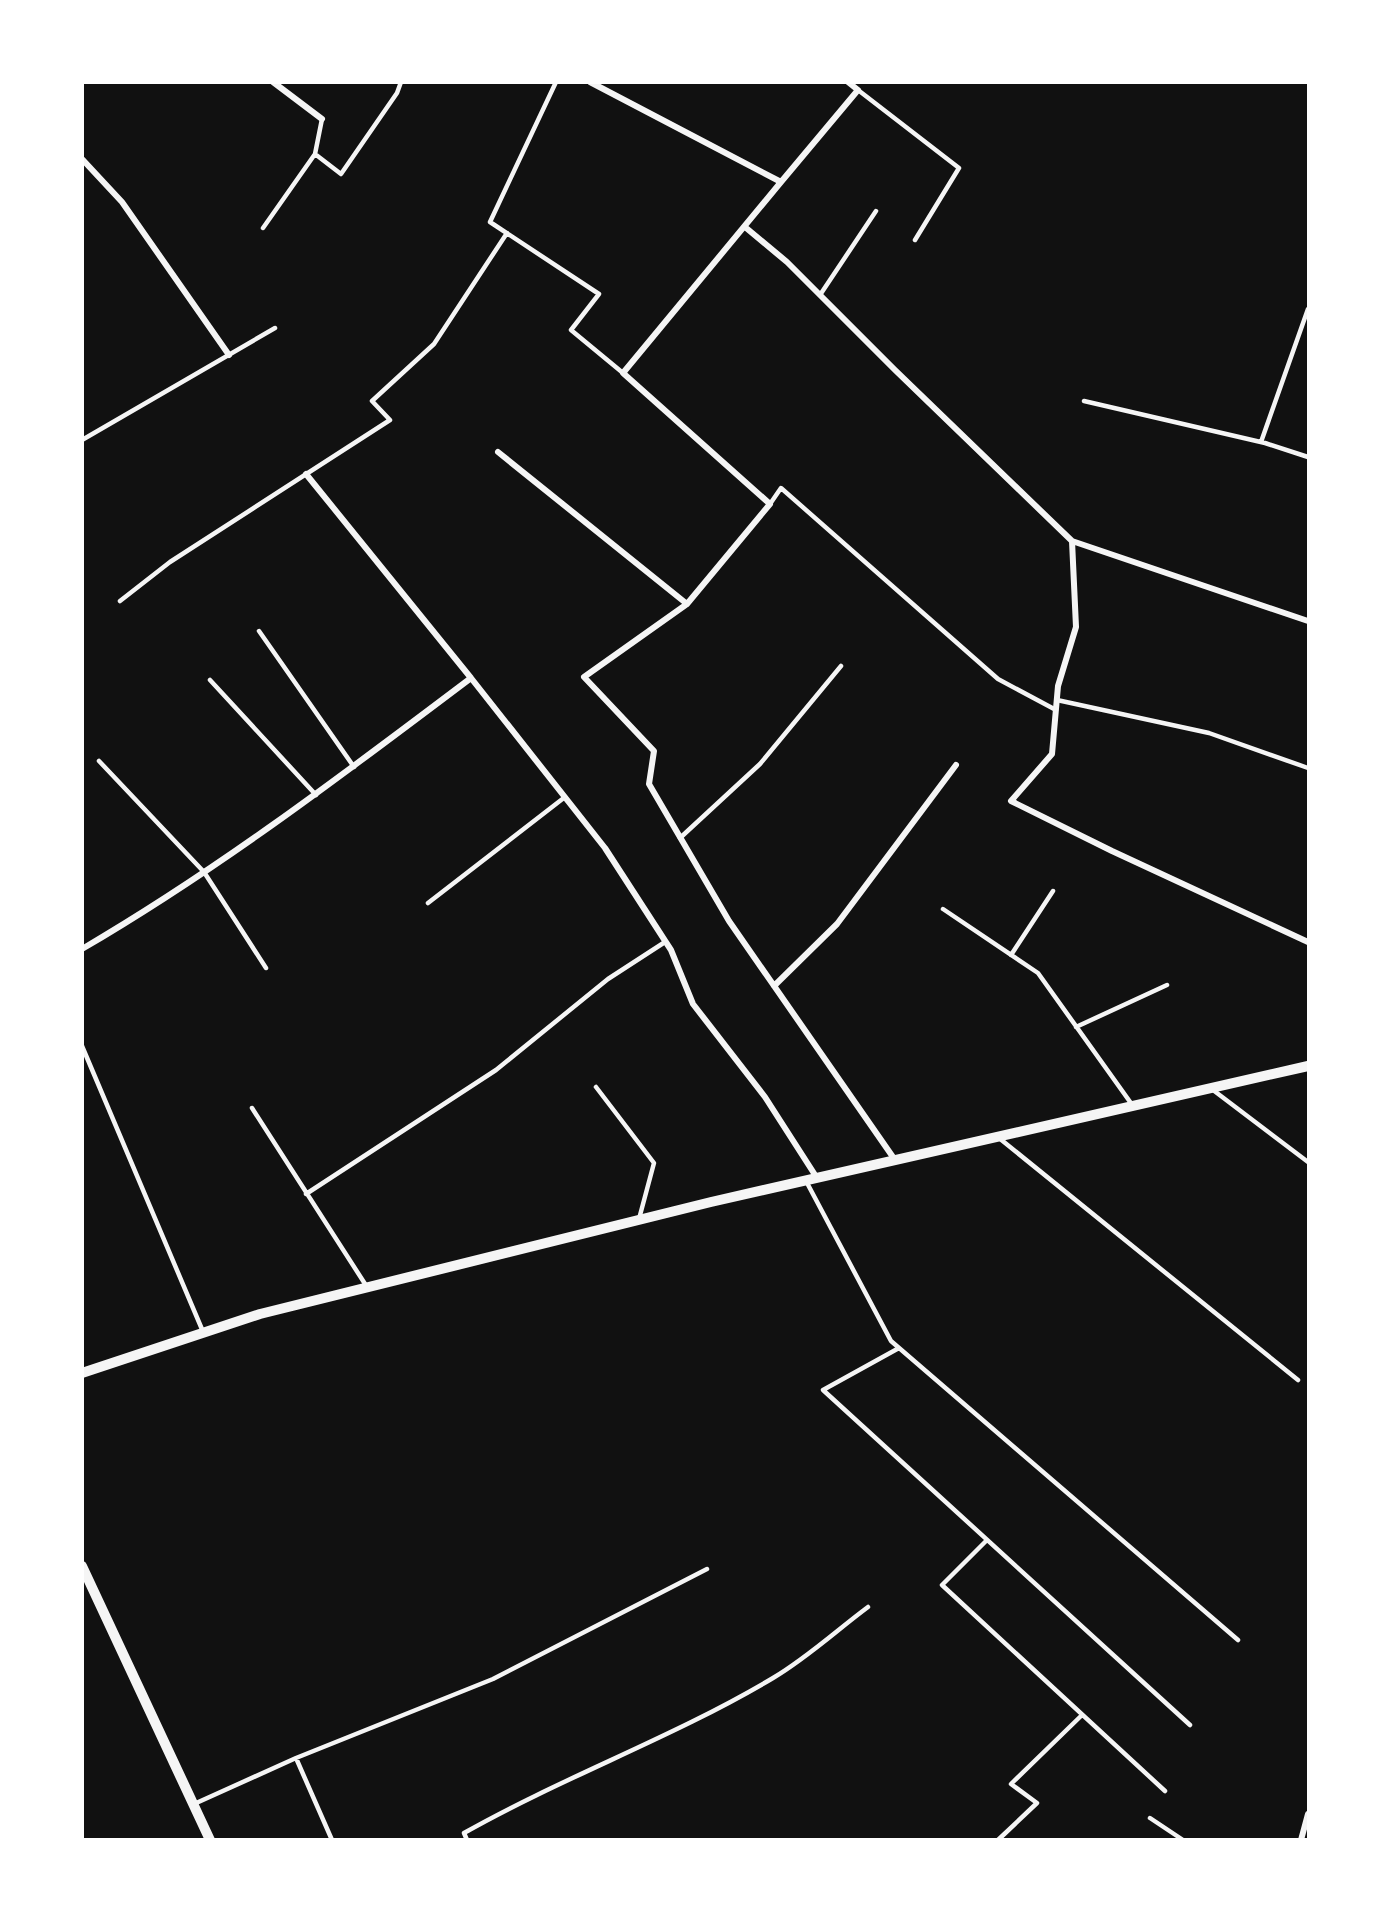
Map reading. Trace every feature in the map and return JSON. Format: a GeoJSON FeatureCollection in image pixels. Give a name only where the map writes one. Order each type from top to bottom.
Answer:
{"type":"FeatureCollection","features":[{"type":"Feature","properties":{"kind":"street"},"geometry":{"type":"LineString","coordinates":[[273,82],[322,119]]}},
{"type":"Feature","properties":{"kind":"street"},"geometry":{"type":"LineString","coordinates":[[590,82],[782,182]]}},
{"type":"Feature","properties":{"kind":"street"},"geometry":{"type":"LineString","coordinates":[[848,82],[858,90],[622,373],[770,504],[687,604],[584,677],[654,751],[649,784],[680,838],[729,921],[895,1160]]}},
{"type":"Feature","properties":{"kind":"street"},"geometry":{"type":"LineString","coordinates":[[82,159],[122,202],[229,355]]}},
{"type":"Feature","properties":{"kind":"street"},"geometry":{"type":"LineString","coordinates":[[745,227],[787,262],[1072,541],[1308,621]]}},
{"type":"Feature","properties":{"kind":"street"},"geometry":{"type":"LineString","coordinates":[[498,452],[687,604]]}},
{"type":"Feature","properties":{"kind":"street"},"geometry":{"type":"LineString","coordinates":[[306,474],[605,848],[665,942],[693,1004],[765,1097],[817,1178]]}},
{"type":"Feature","properties":{"kind":"street"},"geometry":{"type":"LineString","coordinates":[[1072,541],[1076,627],[1058,686],[1052,754],[1011,801],[1112,851],[1308,942]]}},
{"type":"Feature","properties":{"kind":"street"},"geometry":{"type":"LineString","coordinates":[[82,949],[146,911],[316,795],[471,678]]}},
{"type":"Feature","properties":{"kind":"street"},"geometry":{"type":"LineString","coordinates":[[774,986],[837,924],[956,765]]}},
{"type":"Feature","properties":{"kind":"street"},"geometry":{"type":"LineString","coordinates":[[82,1374],[260,1314],[367,1287],[639,1219],[1308,1066]]}},
{"type":"Feature","properties":{"kind":"street"},"geometry":{"type":"LineString","coordinates":[[82,1566],[210,1839]]}},
{"type":"Feature","properties":{"kind":"street"},"geometry":{"type":"LineString","coordinates":[[1301,1839],[1308,1816]]}},
{"type":"Feature","properties":{"kind":"lane"},"geometry":{"type":"LineString","coordinates":[[315,154],[340,174],[397,93],[400,82]]}},
{"type":"Feature","properties":{"kind":"lane"},"geometry":{"type":"LineString","coordinates":[[556,82],[490,222],[599,294],[571,330],[622,373]]}},
{"type":"Feature","properties":{"kind":"lane"},"geometry":{"type":"LineString","coordinates":[[858,90],[959,168],[915,240]]}},
{"type":"Feature","properties":{"kind":"lane"},"geometry":{"type":"LineString","coordinates":[[263,228],[315,154],[322,119]]}},
{"type":"Feature","properties":{"kind":"lane"},"geometry":{"type":"LineString","coordinates":[[820,295],[876,211]]}},
{"type":"Feature","properties":{"kind":"lane"},"geometry":{"type":"LineString","coordinates":[[120,601],[170,562],[390,420],[372,401],[434,344],[507,233]]}},
{"type":"Feature","properties":{"kind":"lane"},"geometry":{"type":"LineString","coordinates":[[1261,442],[1308,309]]}},
{"type":"Feature","properties":{"kind":"lane"},"geometry":{"type":"LineString","coordinates":[[82,440],[275,328]]}},
{"type":"Feature","properties":{"kind":"lane"},"geometry":{"type":"LineString","coordinates":[[1084,401],[1261,442],[1308,458]]}},
{"type":"Feature","properties":{"kind":"lane"},"geometry":{"type":"LineString","coordinates":[[770,504],[781,488],[998,679],[1056,710]]}},
{"type":"Feature","properties":{"kind":"lane"},"geometry":{"type":"LineString","coordinates":[[259,631],[354,767]]}},
{"type":"Feature","properties":{"kind":"lane"},"geometry":{"type":"LineString","coordinates":[[680,838],[760,764],[841,666]]}},
{"type":"Feature","properties":{"kind":"lane"},"geometry":{"type":"LineString","coordinates":[[210,680],[316,795]]}},
{"type":"Feature","properties":{"kind":"lane"},"geometry":{"type":"LineString","coordinates":[[1057,700],[1209,733],[1308,768]]}},
{"type":"Feature","properties":{"kind":"lane"},"geometry":{"type":"LineString","coordinates":[[99,761],[204,872],[266,968]]}},
{"type":"Feature","properties":{"kind":"lane"},"geometry":{"type":"LineString","coordinates":[[428,903],[565,797]]}},
{"type":"Feature","properties":{"kind":"lane"},"geometry":{"type":"LineString","coordinates":[[1011,955],[1053,891]]}},
{"type":"Feature","properties":{"kind":"lane"},"geometry":{"type":"LineString","coordinates":[[943,909],[1038,973],[1132,1106]]}},
{"type":"Feature","properties":{"kind":"lane"},"geometry":{"type":"LineString","coordinates":[[306,1194],[496,1070],[608,979],[665,942]]}},
{"type":"Feature","properties":{"kind":"lane"},"geometry":{"type":"LineString","coordinates":[[1076,1027],[1167,985]]}},
{"type":"Feature","properties":{"kind":"lane"},"geometry":{"type":"LineString","coordinates":[[82,1046],[204,1334]]}},
{"type":"Feature","properties":{"kind":"lane"},"geometry":{"type":"LineString","coordinates":[[596,1087],[654,1163],[639,1219]]}},
{"type":"Feature","properties":{"kind":"lane"},"geometry":{"type":"LineString","coordinates":[[1211,1088],[1308,1162]]}},
{"type":"Feature","properties":{"kind":"lane"},"geometry":{"type":"LineString","coordinates":[[252,1108],[367,1287]]}},
{"type":"Feature","properties":{"kind":"lane"},"geometry":{"type":"LineString","coordinates":[[998,1137],[1298,1380]]}},
{"type":"Feature","properties":{"kind":"lane"},"geometry":{"type":"LineString","coordinates":[[806,1180],[891,1341],[1238,1640]]}},
{"type":"Feature","properties":{"kind":"lane"},"geometry":{"type":"LineString","coordinates":[[899,1348],[823,1390],[1190,1725]]}},
{"type":"Feature","properties":{"kind":"lane"},"geometry":{"type":"LineString","coordinates":[[987,1540],[942,1585],[1165,1791]]}},
{"type":"Feature","properties":{"kind":"lane"},"geometry":{"type":"LineString","coordinates":[[194,1804],[296,1758],[494,1679],[706,1569]]}},
{"type":"Feature","properties":{"kind":"lane"},"geometry":{"type":"LineString","coordinates":[[467,1839],[465,1833],[512,1806],[676,1729],[775,1677],[868,1607]]}},
{"type":"Feature","properties":{"kind":"lane"},"geometry":{"type":"LineString","coordinates":[[998,1839],[1036,1803],[1011,1784],[1082,1715]]}},
{"type":"Feature","properties":{"kind":"lane"},"geometry":{"type":"LineString","coordinates":[[296,1758],[332,1839]]}},
{"type":"Feature","properties":{"kind":"lane"},"geometry":{"type":"LineString","coordinates":[[1150,1818],[1183,1839]]}}]}
